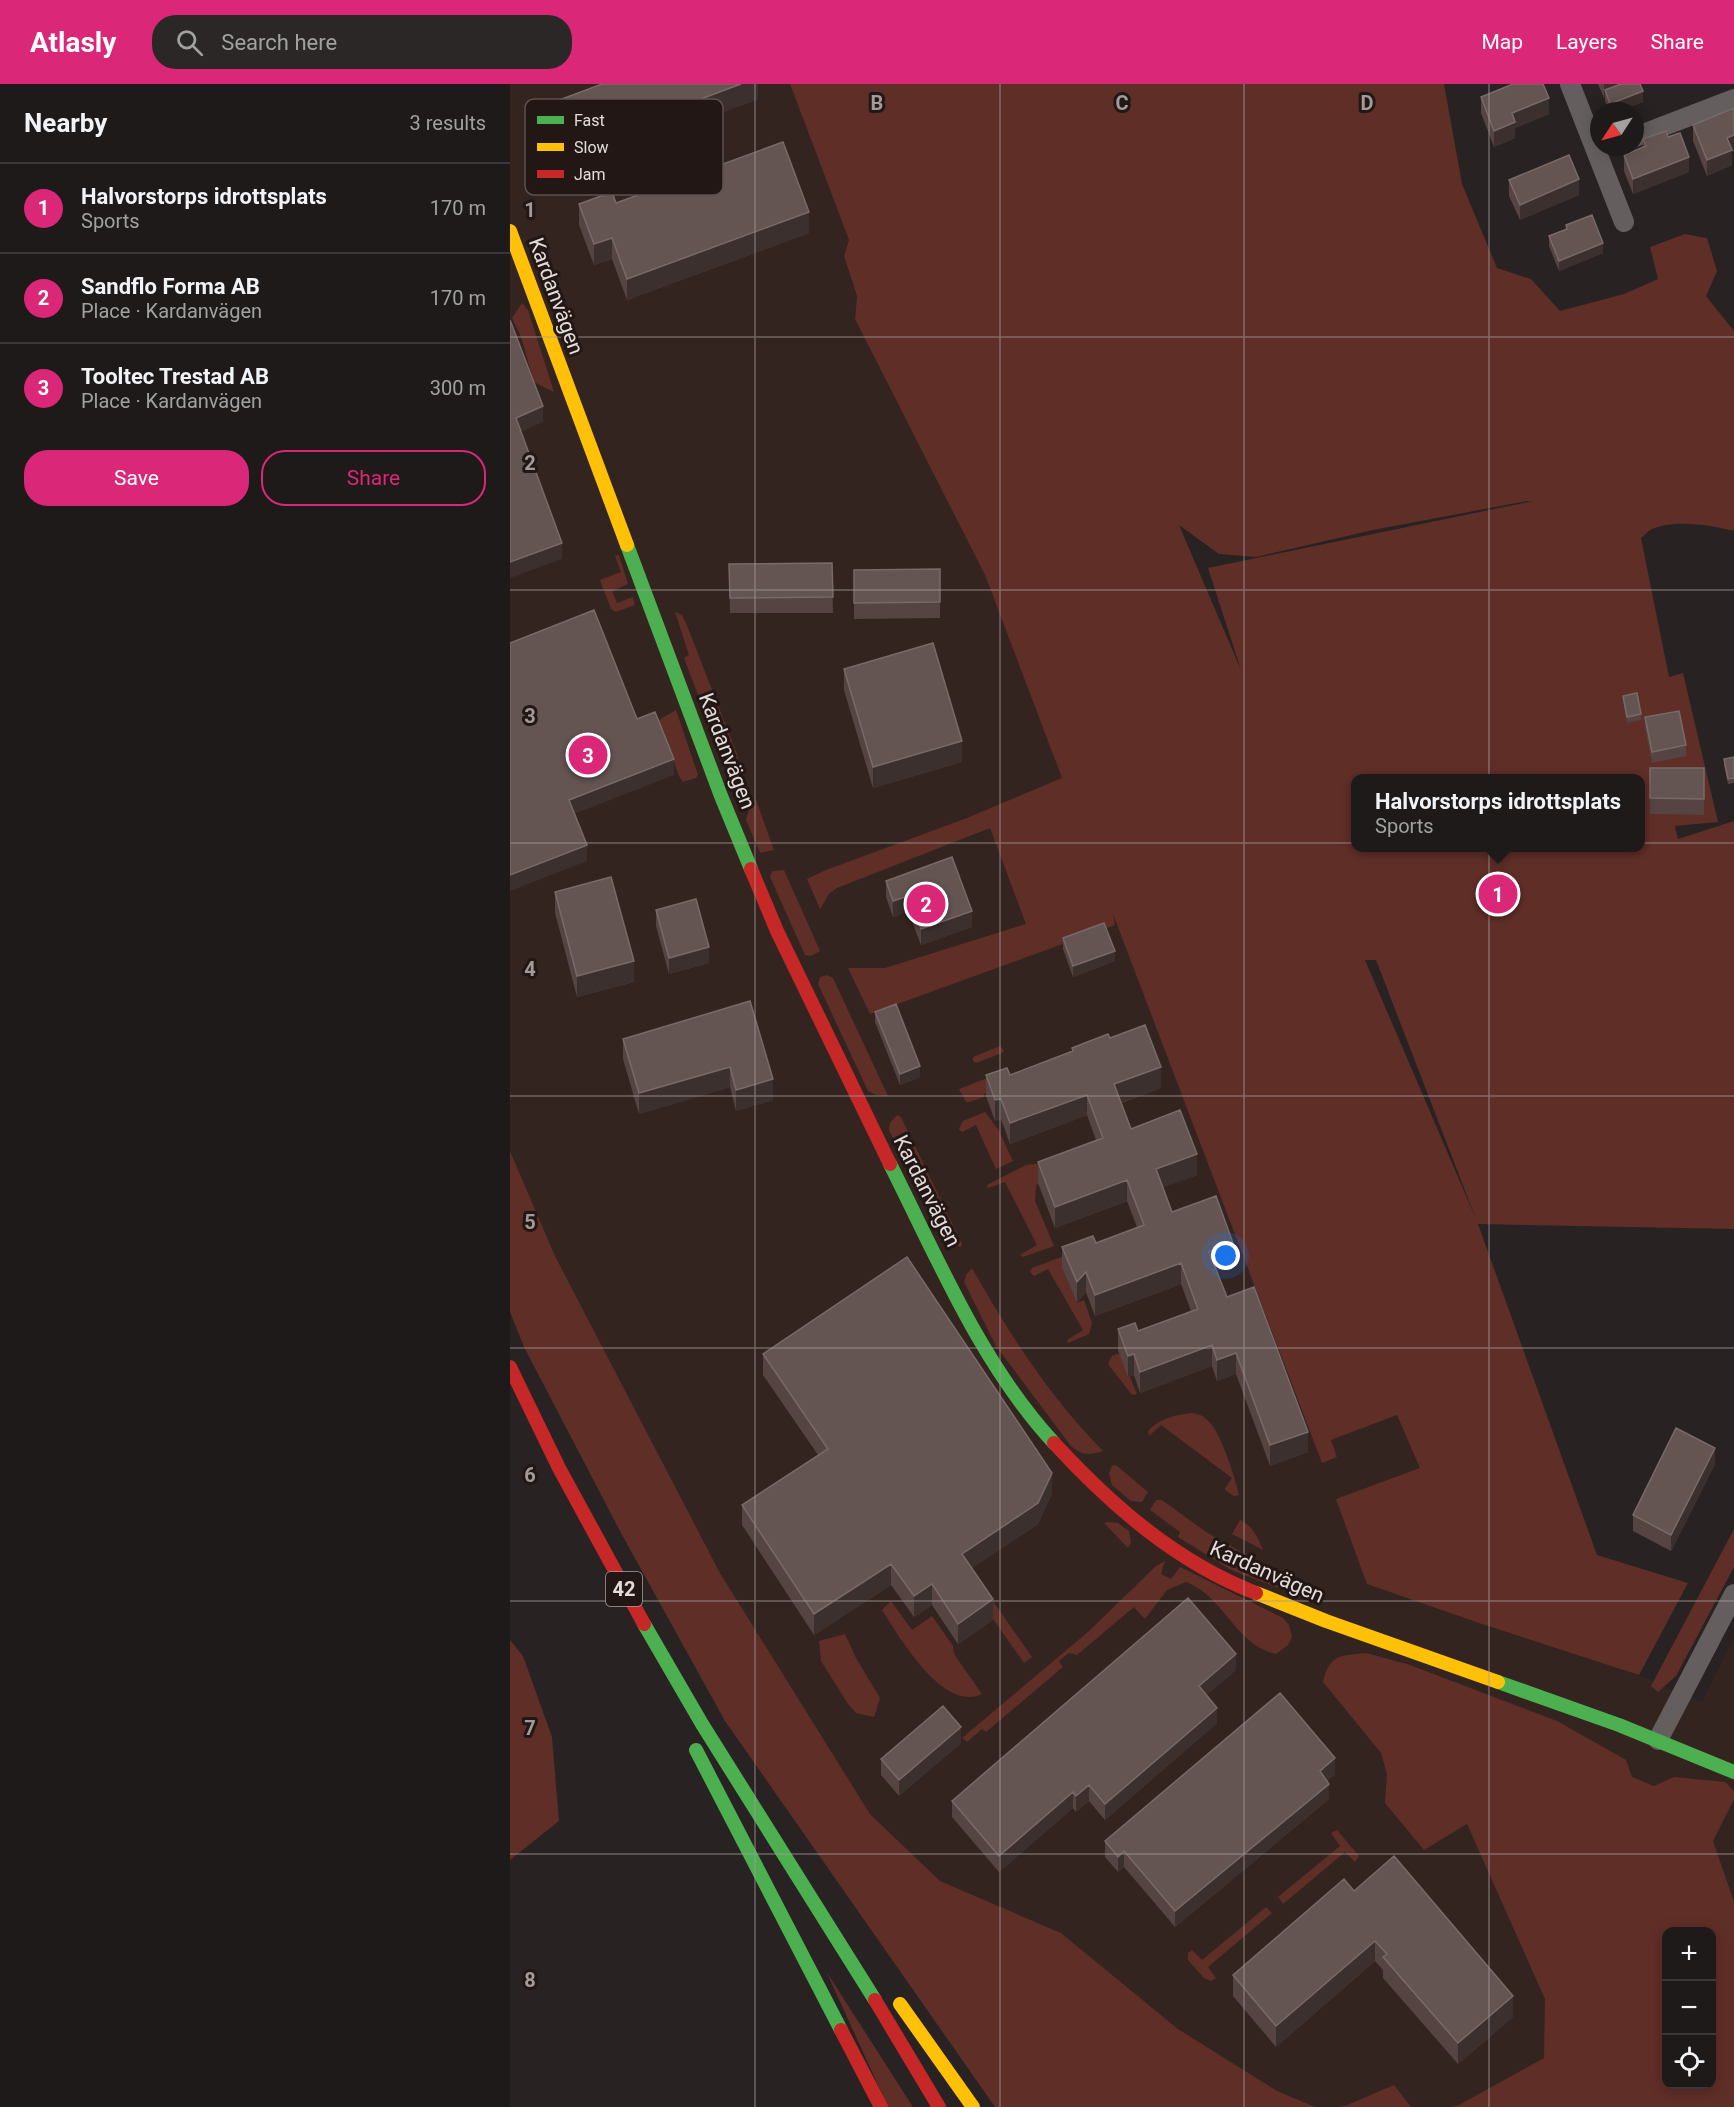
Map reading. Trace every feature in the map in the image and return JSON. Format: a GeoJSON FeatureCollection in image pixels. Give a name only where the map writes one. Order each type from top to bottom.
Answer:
{"type":"FeatureCollection","features":[{"type":"Feature","properties":{"kind":"street"},"geometry":{"type":"LineString","coordinates":[[1570,84],[1590,123]]}},
{"type":"Feature","properties":{"kind":"street"},"geometry":{"type":"LineString","coordinates":[[1644,134],[1734,99]]}},
{"type":"Feature","properties":{"kind":"street"},"geometry":{"type":"LineString","coordinates":[[1605,156],[1624,222]]}},
{"type":"Feature","properties":{"kind":"street","name":"Kardanvägen"},"geometry":{"type":"LineString","coordinates":[[510,231],[721,796],[777,932],[866,1117],[974,1329],[1004,1380],[1040,1428],[1093,1485],[1129,1516],[1157,1538],[1200,1566],[1242,1588],[1326,1621],[1658,1740],[1734,1772]]}},
{"type":"Feature","properties":{"kind":"street","name":"42"},"geometry":{"type":"LineString","coordinates":[[510,1367],[559,1468],[644,1625],[702,1724],[907,2051],[939,2107]]}},
{"type":"Feature","properties":{"kind":"street"},"geometry":{"type":"LineString","coordinates":[[1658,1740],[1734,1594]]}},
{"type":"Feature","properties":{"kind":"street"},"geometry":{"type":"LineString","coordinates":[[774,1871],[693,1745],[881,2107]]}},
{"type":"Feature","properties":{"kind":"street"},"geometry":{"type":"LineString","coordinates":[[752,1802],[847,1930]]}},
{"type":"Feature","properties":{"kind":"street"},"geometry":{"type":"LineString","coordinates":[[895,1996],[973,2107]]}},
{"type":"Feature","properties":{"kind":"street"},"geometry":{"type":"LineString","coordinates":[[874,2026],[927,2107]]}},
{"type":"Feature","properties":{"kind":"shaded area"},"geometry":{"type":"Polygon","coordinates":[[[510,84],[790,84],[849,240],[844,256],[857,296],[855,319],[985,575],[1322,1463],[1337,1457],[1331,1440],[1397,1415],[1421,1468],[1482,1624],[1639,1675],[1702,1702],[1734,1637],[1734,2107],[1289,2107],[1277,2091],[1178,2029],[1061,1933],[940,1881],[870,1814],[720,1573],[555,1256],[510,1151],[510,84]]]}},
{"type":"Feature","properties":{"kind":"shaded area"},"geometry":{"type":"Polygon","coordinates":[[[790,84],[1444,84],[1462,184],[1497,268],[1531,279],[1560,311],[1624,294],[1658,279],[1650,247],[1685,234],[1707,238],[1717,271],[1706,296],[1734,331],[1734,531],[1704,525],[1671,524],[1652,529],[1641,538],[1669,677],[1683,673],[1718,822],[1675,826],[1678,839],[1734,821],[1734,1229],[1478,1224],[1597,1555],[1688,1583],[1639,1675],[1367,1584],[1336,1499],[1420,1468],[1397,1415],[1331,1440],[1337,1457],[1322,1463],[1113,914],[1115,925],[870,1014],[848,968],[885,968],[1026,924],[990,828],[837,888],[829,894],[820,909],[807,879],[967,818],[1062,778],[985,575],[855,319],[857,296],[844,256],[849,240],[790,84]],[[1527,501],[1373,530],[1256,557],[1219,554],[1179,525],[1241,670],[1208,568],[1528,502],[1534,503],[1527,501]],[[1365,960],[1476,1219],[1376,960],[1365,960]]]}},
{"type":"Feature","properties":{"kind":"shaded area"},"geometry":{"type":"Polygon","coordinates":[[[522,303],[528,310],[554,392],[534,382],[521,337],[512,318],[522,303]]]}},
{"type":"Feature","properties":{"kind":"shaded area"},"geometry":{"type":"Polygon","coordinates":[[[619,555],[628,584],[612,591],[617,603],[633,597],[635,605],[616,612],[611,609],[600,580],[621,572],[615,556],[619,555]]]}},
{"type":"Feature","properties":{"kind":"shaded area"},"geometry":{"type":"Polygon","coordinates":[[[675,612],[682,615],[688,628],[737,754],[738,761],[734,763],[722,758],[684,658],[689,655],[675,612]]]}},
{"type":"Feature","properties":{"kind":"shaded area"},"geometry":{"type":"Polygon","coordinates":[[[676,710],[698,775],[696,778],[683,782],[659,720],[676,710]]]}},
{"type":"Feature","properties":{"kind":"shaded area"},"geometry":{"type":"Polygon","coordinates":[[[756,800],[774,850],[760,853],[746,820],[751,802],[756,800]]]}},
{"type":"Feature","properties":{"kind":"shaded area"},"geometry":{"type":"Polygon","coordinates":[[[784,870],[820,951],[811,956],[805,955],[770,877],[772,871],[784,870]]]}},
{"type":"Feature","properties":{"kind":"shaded area"},"geometry":{"type":"Polygon","coordinates":[[[827,975],[833,978],[888,1096],[876,1095],[868,1091],[818,984],[820,977],[827,975]]]}},
{"type":"Feature","properties":{"kind":"shaded area"},"geometry":{"type":"Polygon","coordinates":[[[1000,1046],[1004,1051],[1002,1053],[976,1063],[973,1061],[973,1057],[1000,1046]]]}},
{"type":"Feature","properties":{"kind":"shaded area"},"geometry":{"type":"Polygon","coordinates":[[[995,1075],[1006,1086],[984,1094],[984,1097],[966,1102],[959,1089],[995,1075]]]}},
{"type":"Feature","properties":{"kind":"shaded area"},"geometry":{"type":"Polygon","coordinates":[[[985,1112],[998,1129],[1013,1161],[996,1169],[976,1125],[962,1132],[959,1129],[963,1121],[985,1112]]]}},
{"type":"Feature","properties":{"kind":"shaded area"},"geometry":{"type":"Polygon","coordinates":[[[897,1115],[901,1117],[962,1244],[961,1247],[944,1240],[889,1130],[890,1123],[897,1115]]]}},
{"type":"Feature","properties":{"kind":"shaded area"},"geometry":{"type":"Polygon","coordinates":[[[510,1151],[555,1256],[720,1573],[870,1814],[940,1881],[1061,1933],[1178,2029],[1277,2091],[1315,2107],[995,2107],[725,1721],[621,1533],[524,1347],[510,1312],[510,1151]]]}},
{"type":"Feature","properties":{"kind":"shaded area"},"geometry":{"type":"Polygon","coordinates":[[[1049,1162],[1065,1174],[1036,1185],[1035,1201],[1054,1246],[1023,1257],[1020,1255],[1037,1245],[1005,1182],[988,1188],[987,1185],[1026,1165],[1049,1162]]]}},
{"type":"Feature","properties":{"kind":"shaded area"},"geometry":{"type":"Polygon","coordinates":[[[1091,1246],[1062,1268],[1077,1303],[1084,1300],[1092,1323],[1089,1334],[1068,1343],[1067,1340],[1083,1330],[1048,1269],[1034,1276],[1030,1272],[1032,1268],[1091,1246]]]}},
{"type":"Feature","properties":{"kind":"shaded area"},"geometry":{"type":"Polygon","coordinates":[[[972,1268],[1001,1317],[1048,1387],[1103,1451],[1086,1454],[1071,1446],[996,1346],[964,1282],[972,1268]]]}},
{"type":"Feature","properties":{"kind":"shaded area"},"geometry":{"type":"Polygon","coordinates":[[[1120,1353],[1137,1394],[1132,1395],[1108,1364],[1112,1356],[1120,1353]]]}},
{"type":"Feature","properties":{"kind":"shaded area"},"geometry":{"type":"Polygon","coordinates":[[[1192,1413],[1204,1417],[1211,1423],[1230,1465],[1239,1495],[1234,1496],[1225,1490],[1232,1478],[1161,1425],[1150,1435],[1148,1434],[1153,1426],[1163,1420],[1192,1413]]]}},
{"type":"Feature","properties":{"kind":"shaded area"},"geometry":{"type":"Polygon","coordinates":[[[1116,1465],[1148,1492],[1142,1502],[1131,1501],[1112,1485],[1109,1473],[1112,1466],[1116,1465]]]}},
{"type":"Feature","properties":{"kind":"shaded area"},"geometry":{"type":"Polygon","coordinates":[[[1156,1500],[1162,1500],[1206,1532],[1273,1570],[1279,1588],[1231,1570],[1178,1537],[1180,1532],[1150,1510],[1156,1500]]]}},
{"type":"Feature","properties":{"kind":"shaded area"},"geometry":{"type":"Polygon","coordinates":[[[1240,1520],[1251,1529],[1263,1550],[1232,1534],[1240,1520]]]}},
{"type":"Feature","properties":{"kind":"shaded area"},"geometry":{"type":"Polygon","coordinates":[[[1104,1523],[1118,1523],[1129,1531],[1131,1542],[1128,1548],[1104,1523]]]}},
{"type":"Feature","properties":{"kind":"shaded area"},"geometry":{"type":"Polygon","coordinates":[[[1734,1529],[1734,1567],[1676,1676],[1658,1692],[1651,1686],[1734,1529]]]}},
{"type":"Feature","properties":{"kind":"shaded area"},"geometry":{"type":"Polygon","coordinates":[[[1165,1561],[1161,1574],[1171,1579],[1180,1567],[1283,1618],[1289,1625],[1292,1637],[1288,1645],[1276,1654],[1262,1649],[1250,1641],[1210,1598],[1186,1582],[1167,1590],[1145,1619],[1134,1607],[1077,1655],[1069,1653],[1059,1661],[1063,1667],[986,1732],[982,1729],[967,1742],[962,1738],[1088,1632],[1156,1566],[1165,1561]]]}},
{"type":"Feature","properties":{"kind":"shaded area"},"geometry":{"type":"Polygon","coordinates":[[[970,1586],[988,1594],[1032,1657],[1024,1663],[970,1586]]]}},
{"type":"Feature","properties":{"kind":"shaded area"},"geometry":{"type":"Polygon","coordinates":[[[891,1601],[912,1630],[932,1616],[953,1646],[954,1654],[982,1694],[967,1697],[952,1693],[924,1669],[899,1637],[882,1610],[891,1601]]]}},
{"type":"Feature","properties":{"kind":"shaded area"},"geometry":{"type":"Polygon","coordinates":[[[845,1634],[856,1658],[880,1698],[874,1717],[856,1713],[821,1661],[819,1641],[845,1634]]]}},
{"type":"Feature","properties":{"kind":"shaded area"},"geometry":{"type":"Polygon","coordinates":[[[510,1640],[523,1656],[552,1737],[559,1821],[510,1860],[510,1640]]]}},
{"type":"Feature","properties":{"kind":"shaded area"},"geometry":{"type":"Polygon","coordinates":[[[1366,1653],[1410,1665],[1557,1721],[1626,1760],[1632,1777],[1654,1786],[1674,1777],[1725,1782],[1734,1791],[1734,1799],[1713,1841],[1734,1902],[1734,2107],[1449,2107],[1457,2106],[1544,2058],[1545,1999],[1467,1824],[1424,1850],[1385,1803],[1387,1774],[1381,1753],[1323,1682],[1329,1666],[1342,1656],[1366,1653]]]}},
{"type":"Feature","properties":{"kind":"shaded area"},"geometry":{"type":"Polygon","coordinates":[[[1337,1830],[1359,1856],[1355,1862],[1345,1852],[1283,1904],[1278,1897],[1340,1846],[1331,1833],[1337,1830]]]}},
{"type":"Feature","properties":{"kind":"shaded area"},"geometry":{"type":"Polygon","coordinates":[[[1266,1907],[1272,1913],[1208,1967],[1216,1978],[1211,1981],[1204,1978],[1188,1960],[1188,1953],[1192,1950],[1202,1960],[1266,1907]]]}},
{"type":"Feature","properties":{"kind":"shaded area"},"geometry":{"type":"Polygon","coordinates":[[[826,1971],[913,2107],[888,2107],[826,1971]]]}},
{"type":"Feature","properties":{"kind":"shaded area"},"geometry":{"type":"Polygon","coordinates":[[[1394,2085],[1411,2107],[1337,2107],[1345,2106],[1394,2085]]]}},
{"type":"Feature","properties":{"kind":"building"},"geometry":{"type":"Polygon","coordinates":[[[602,84],[741,84],[701,99],[562,99],[602,84]]]}},
{"type":"Feature","properties":{"kind":"building"},"geometry":{"type":"Polygon","coordinates":[[[1513,84],[1543,84],[1549,98],[1512,113],[1515,122],[1494,131],[1481,97],[1513,84]]]}},
{"type":"Feature","properties":{"kind":"building"},"geometry":{"type":"Polygon","coordinates":[[[1621,84],[1640,84],[1643,91],[1609,102],[1605,90],[1621,84]]]}},
{"type":"Feature","properties":{"kind":"building"},"geometry":{"type":"Polygon","coordinates":[[[1734,108],[1734,135],[1727,138],[1732,150],[1707,160],[1693,125],[1734,108]]]}},
{"type":"Feature","properties":{"kind":"building"},"geometry":{"type":"Polygon","coordinates":[[[1666,131],[1668,137],[1680,133],[1689,157],[1633,179],[1624,156],[1644,156],[1644,147],[1646,146],[1644,139],[1666,131]]]}},
{"type":"Feature","properties":{"kind":"building"},"geometry":{"type":"Polygon","coordinates":[[[783,142],[809,212],[627,279],[612,238],[594,244],[579,204],[604,195],[613,195],[616,203],[638,195],[723,195],[723,164],[783,142]]]}},
{"type":"Feature","properties":{"kind":"building"},"geometry":{"type":"Polygon","coordinates":[[[1569,155],[1579,179],[1520,205],[1509,180],[1569,155]]]}},
{"type":"Feature","properties":{"kind":"building"},"geometry":{"type":"Polygon","coordinates":[[[1592,215],[1603,243],[1559,261],[1549,236],[1567,229],[1566,225],[1592,215]]]}},
{"type":"Feature","properties":{"kind":"building"},"geometry":{"type":"Polygon","coordinates":[[[510,320],[543,406],[516,418],[562,543],[510,562],[510,320]]]}},
{"type":"Feature","properties":{"kind":"building"},"geometry":{"type":"Polygon","coordinates":[[[832,563],[833,597],[730,598],[729,564],[832,563]]]}},
{"type":"Feature","properties":{"kind":"building"},"geometry":{"type":"Polygon","coordinates":[[[940,569],[940,602],[854,603],[854,570],[940,569]]]}},
{"type":"Feature","properties":{"kind":"building"},"geometry":{"type":"Polygon","coordinates":[[[594,610],[637,719],[655,712],[674,759],[569,800],[587,845],[510,875],[510,643],[594,610]]]}},
{"type":"Feature","properties":{"kind":"building"},"geometry":{"type":"Polygon","coordinates":[[[933,643],[962,741],[873,767],[844,669],[933,643]]]}},
{"type":"Feature","properties":{"kind":"building"},"geometry":{"type":"Polygon","coordinates":[[[1637,693],[1641,714],[1627,717],[1623,696],[1637,693]]]}},
{"type":"Feature","properties":{"kind":"building"},"geometry":{"type":"Polygon","coordinates":[[[1679,711],[1686,745],[1652,752],[1645,717],[1679,711]]]}},
{"type":"Feature","properties":{"kind":"building"},"geometry":{"type":"Polygon","coordinates":[[[1734,757],[1734,778],[1728,779],[1724,759],[1734,757]]]}},
{"type":"Feature","properties":{"kind":"building"},"geometry":{"type":"Polygon","coordinates":[[[1650,768],[1704,768],[1704,799],[1650,798],[1650,768]]]}},
{"type":"Feature","properties":{"kind":"building"},"geometry":{"type":"Polygon","coordinates":[[[952,857],[972,911],[921,929],[908,896],[893,901],[886,881],[952,857]]]}},
{"type":"Feature","properties":{"kind":"building"},"geometry":{"type":"Polygon","coordinates":[[[611,877],[634,961],[577,976],[555,892],[611,877]]]}},
{"type":"Feature","properties":{"kind":"building"},"geometry":{"type":"Polygon","coordinates":[[[696,899],[709,947],[669,958],[656,910],[696,899]]]}},
{"type":"Feature","properties":{"kind":"building"},"geometry":{"type":"Polygon","coordinates":[[[1104,923],[1115,951],[1073,966],[1063,938],[1104,923]]]}},
{"type":"Feature","properties":{"kind":"building"},"geometry":{"type":"Polygon","coordinates":[[[750,1001],[773,1079],[736,1090],[730,1067],[639,1093],[623,1039],[750,1001]]]}},
{"type":"Feature","properties":{"kind":"building"},"geometry":{"type":"Polygon","coordinates":[[[896,1004],[920,1066],[900,1074],[875,1012],[896,1004]]]}},
{"type":"Feature","properties":{"kind":"building"},"geometry":{"type":"Polygon","coordinates":[[[1145,1025],[1161,1067],[1114,1084],[1131,1129],[1180,1110],[1197,1154],[1156,1169],[1172,1212],[1216,1196],[1233,1243],[1209,1252],[1227,1297],[1254,1287],[1308,1432],[1270,1445],[1236,1353],[1217,1360],[1212,1345],[1140,1372],[1134,1354],[1128,1356],[1118,1329],[1135,1323],[1138,1331],[1198,1309],[1181,1263],[1095,1295],[1086,1272],[1077,1282],[1062,1247],[1093,1236],[1096,1243],[1144,1225],[1127,1180],[1055,1207],[1038,1162],[1103,1138],[1087,1095],[1010,1123],[1001,1099],[995,1100],[986,1075],[1007,1068],[1010,1075],[1073,1051],[1072,1048],[1108,1034],[1110,1038],[1145,1025]]]}},
{"type":"Feature","properties":{"kind":"building"},"geometry":{"type":"Polygon","coordinates":[[[907,1257],[1052,1473],[1038,1503],[962,1554],[993,1599],[958,1624],[932,1584],[914,1596],[891,1564],[814,1614],[742,1505],[828,1449],[763,1354],[907,1257]]]}},
{"type":"Feature","properties":{"kind":"building"},"geometry":{"type":"Polygon","coordinates":[[[1676,1428],[1715,1448],[1671,1535],[1633,1515],[1676,1428]]]}},
{"type":"Feature","properties":{"kind":"building"},"geometry":{"type":"Polygon","coordinates":[[[1188,1598],[1236,1654],[1199,1686],[1217,1708],[1105,1804],[1089,1785],[1076,1796],[1073,1792],[999,1856],[952,1801],[1188,1598]]]}},
{"type":"Feature","properties":{"kind":"building"},"geometry":{"type":"Polygon","coordinates":[[[1280,1693],[1335,1758],[1320,1771],[1329,1784],[1175,1911],[1124,1851],[1118,1857],[1105,1841],[1280,1693]]]}},
{"type":"Feature","properties":{"kind":"building"},"geometry":{"type":"Polygon","coordinates":[[[943,1706],[961,1727],[899,1780],[881,1759],[943,1706]]]}},
{"type":"Feature","properties":{"kind":"building"},"geometry":{"type":"Polygon","coordinates":[[[1394,1856],[1513,1996],[1458,2043],[1383,1957],[1387,1954],[1375,1941],[1276,2026],[1233,1975],[1344,1879],[1354,1891],[1394,1856]]]}},
{"type":"Feature","properties":{"kind":"traffic: fast"},"geometry":{"type":"LineString","coordinates":[[627,545],[721,796],[751,869]]}},
{"type":"Feature","properties":{"kind":"traffic: fast"},"geometry":{"type":"LineString","coordinates":[[890,1164],[983,1345],[1004,1379],[1054,1443]]}},
{"type":"Feature","properties":{"kind":"traffic: fast"},"geometry":{"type":"LineString","coordinates":[[644,1624],[702,1724],[875,2000]]}},
{"type":"Feature","properties":{"kind":"traffic: fast"},"geometry":{"type":"LineString","coordinates":[[1498,1682],[1619,1725],[1734,1772]]}},
{"type":"Feature","properties":{"kind":"traffic: fast"},"geometry":{"type":"LineString","coordinates":[[696,1750],[841,2030]]}},
{"type":"Feature","properties":{"kind":"traffic: slow"},"geometry":{"type":"LineString","coordinates":[[510,231],[627,545]]}},
{"type":"Feature","properties":{"kind":"traffic: slow"},"geometry":{"type":"LineString","coordinates":[[1256,1593],[1326,1621],[1498,1682]]}},
{"type":"Feature","properties":{"kind":"traffic: slow"},"geometry":{"type":"LineString","coordinates":[[900,2004],[973,2107]]}},
{"type":"Feature","properties":{"kind":"traffic: jam"},"geometry":{"type":"LineString","coordinates":[[751,869],[777,931],[890,1164]]}},
{"type":"Feature","properties":{"kind":"traffic: jam"},"geometry":{"type":"LineString","coordinates":[[510,1367],[559,1468],[644,1624]]}},
{"type":"Feature","properties":{"kind":"traffic: jam"},"geometry":{"type":"LineString","coordinates":[[1054,1443],[1098,1488],[1146,1530],[1199,1565],[1256,1593]]}},
{"type":"Feature","properties":{"kind":"traffic: jam"},"geometry":{"type":"LineString","coordinates":[[875,2000],[939,2107]]}},
{"type":"Feature","properties":{"kind":"traffic: jam"},"geometry":{"type":"LineString","coordinates":[[841,2030],[881,2107]]}},
{"type":"Feature","properties":{"kind":"place","name":"Tooltec Trestad AB"},"geometry":{"type":"Point","coordinates":[588,755]}},
{"type":"Feature","properties":{"kind":"place","name":"Halvorstorps idrottsplats"},"geometry":{"type":"Point","coordinates":[1498,894]}},
{"type":"Feature","properties":{"kind":"place","name":"Sandflo Forma AB"},"geometry":{"type":"Point","coordinates":[926,904]}}]}
